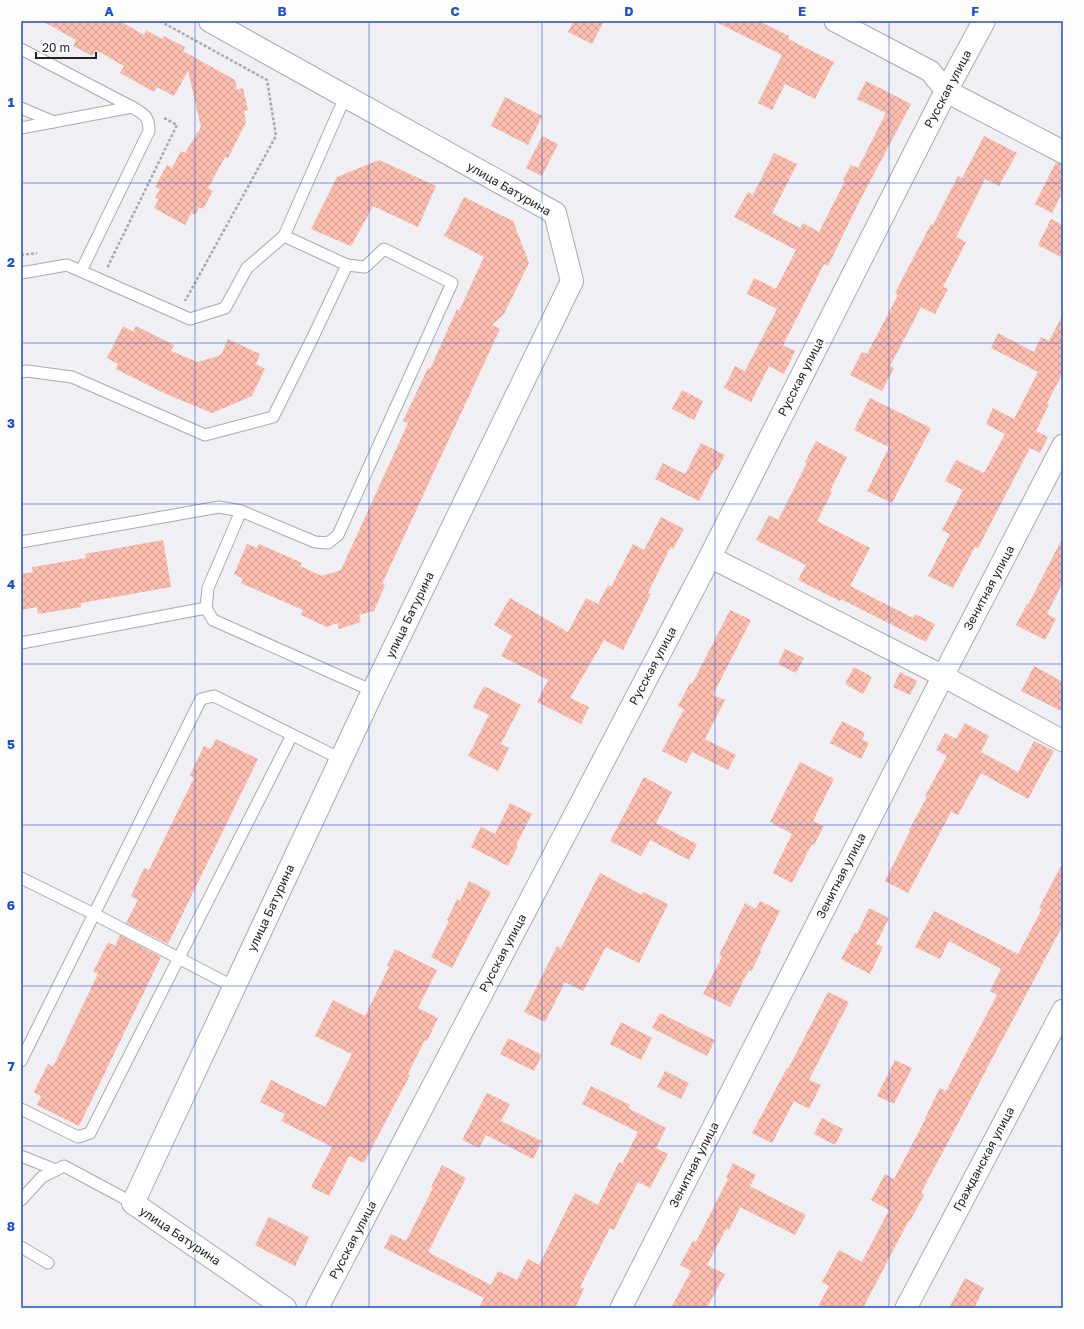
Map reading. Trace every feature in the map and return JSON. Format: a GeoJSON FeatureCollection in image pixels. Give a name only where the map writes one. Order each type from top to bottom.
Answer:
{"type":"FeatureCollection","features":[{"type":"Feature","properties":{"kind":"street","name":"улица Батурина"},"geometry":{"type":"LineString","coordinates":[[210,21],[555,214],[572,281],[373,691],[132,1203],[285,1308]]}},
{"type":"Feature","properties":{"kind":"street"},"geometry":{"type":"LineString","coordinates":[[836,21],[930,71],[946,91],[1063,152]]}},
{"type":"Feature","properties":{"kind":"street","name":"Русская улица"},"geometry":{"type":"LineString","coordinates":[[317,1308],[710,557],[946,91],[984,21]]}},
{"type":"Feature","properties":{"kind":"street","name":"Зенитная улица"},"geometry":{"type":"LineString","coordinates":[[620,1308],[943,676],[1063,445]]}},
{"type":"Feature","properties":{"kind":"street"},"geometry":{"type":"LineString","coordinates":[[710,557],[943,676],[1063,741]]}},
{"type":"Feature","properties":{"kind":"street","name":"Гражданская улица"},"geometry":{"type":"LineString","coordinates":[[906,1308],[1063,1010]]}},
{"type":"Feature","properties":{"kind":"lane"},"geometry":{"type":"LineString","coordinates":[[21,49],[132,107],[146,116],[149,123],[149,131],[81,271]]}},
{"type":"Feature","properties":{"kind":"lane"},"geometry":{"type":"LineString","coordinates":[[21,273],[67,265],[190,319],[225,308],[247,268],[284,236],[345,97]]}},
{"type":"Feature","properties":{"kind":"lane"},"geometry":{"type":"LineString","coordinates":[[21,128],[132,107]]}},
{"type":"Feature","properties":{"kind":"lane"},"geometry":{"type":"LineString","coordinates":[[21,108],[54,122]]}},
{"type":"Feature","properties":{"kind":"lane"},"geometry":{"type":"LineString","coordinates":[[21,542],[219,507],[241,511],[315,542],[328,543],[338,535],[452,283],[384,249],[365,267],[347,265],[284,236]]}},
{"type":"Feature","properties":{"kind":"lane"},"geometry":{"type":"LineString","coordinates":[[21,372],[28,371],[72,377],[205,435],[273,417],[314,337],[347,265]]}},
{"type":"Feature","properties":{"kind":"lane"},"geometry":{"type":"LineString","coordinates":[[241,511],[208,588],[206,608],[214,620],[373,691]]}},
{"type":"Feature","properties":{"kind":"lane"},"geometry":{"type":"LineString","coordinates":[[21,643],[206,608]]}},
{"type":"Feature","properties":{"kind":"lane"},"geometry":{"type":"LineString","coordinates":[[21,1061],[201,699],[214,696],[341,759]]}},
{"type":"Feature","properties":{"kind":"lane"},"geometry":{"type":"LineString","coordinates":[[21,1109],[78,1137],[90,1133],[292,735]]}},
{"type":"Feature","properties":{"kind":"lane"},"geometry":{"type":"LineString","coordinates":[[21,878],[94,914],[234,987]]}},
{"type":"Feature","properties":{"kind":"lane"},"geometry":{"type":"LineString","coordinates":[[21,1156],[56,1170]]}},
{"type":"Feature","properties":{"kind":"lane"},"geometry":{"type":"LineString","coordinates":[[21,1200],[42,1177],[64,1166],[132,1203]]}},
{"type":"Feature","properties":{"kind":"lane"},"geometry":{"type":"LineString","coordinates":[[21,1247],[48,1262]]}},
{"type":"Feature","properties":{"kind":"path"},"geometry":{"type":"LineString","coordinates":[[160,21],[267,80],[276,136],[183,305]]}},
{"type":"Feature","properties":{"kind":"path"},"geometry":{"type":"LineString","coordinates":[[115,270],[108,266],[177,125],[163,118]]}},
{"type":"Feature","properties":{"kind":"building"},"geometry":{"type":"Polygon","coordinates":[[[42,21],[120,21],[144,35],[146,30],[162,39],[164,36],[185,47],[183,51],[235,80],[237,90],[243,88],[248,110],[244,111],[246,122],[228,158],[225,157],[208,188],[213,191],[203,209],[199,207],[195,215],[191,213],[185,225],[154,208],[159,199],[155,198],[160,189],[155,187],[167,165],[172,168],[181,151],[185,153],[201,127],[188,71],[174,96],[157,87],[154,92],[120,73],[124,66],[96,50],[92,56],[73,46],[76,40],[42,21]]]}},
{"type":"Feature","properties":{"kind":"building"},"geometry":{"type":"Polygon","coordinates":[[[574,21],[604,21],[592,44],[568,32],[574,21]]]}},
{"type":"Feature","properties":{"kind":"building"},"geometry":{"type":"Polygon","coordinates":[[[714,21],[759,21],[789,36],[788,39],[834,62],[815,99],[785,84],[772,110],[758,103],[782,55],[714,21]]]}},
{"type":"Feature","properties":{"kind":"building"},"geometry":{"type":"Polygon","coordinates":[[[866,81],[911,104],[858,204],[828,266],[824,264],[783,345],[795,351],[784,374],[769,366],[751,402],[724,388],[735,366],[745,371],[777,309],[747,294],[754,278],[776,289],[796,250],[734,217],[748,192],[753,195],[774,153],[797,164],[772,213],[800,228],[803,223],[819,232],[845,181],[843,180],[851,165],[858,168],[886,113],[857,99],[866,81]]]}},
{"type":"Feature","properties":{"kind":"building"},"geometry":{"type":"Polygon","coordinates":[[[505,97],[542,116],[528,145],[491,126],[505,97]]]}},
{"type":"Feature","properties":{"kind":"building"},"geometry":{"type":"Polygon","coordinates":[[[542,136],[558,144],[542,176],[526,168],[542,136]]]}},
{"type":"Feature","properties":{"kind":"building"},"geometry":{"type":"Polygon","coordinates":[[[984,136],[1017,153],[999,186],[985,179],[956,237],[966,242],[943,287],[948,289],[935,314],[921,307],[890,366],[894,368],[882,391],[850,375],[862,352],[867,354],[898,295],[895,293],[931,224],[933,225],[958,176],[962,178],[984,136]]]}},
{"type":"Feature","properties":{"kind":"building"},"geometry":{"type":"Polygon","coordinates":[[[379,160],[436,186],[418,227],[373,206],[351,246],[311,229],[337,177],[379,160]]]}},
{"type":"Feature","properties":{"kind":"building"},"geometry":{"type":"Polygon","coordinates":[[[1056,162],[1063,164],[1063,191],[1052,213],[1035,204],[1056,162]]]}},
{"type":"Feature","properties":{"kind":"building"},"geometry":{"type":"Polygon","coordinates":[[[464,197],[513,221],[529,263],[504,314],[492,325],[500,329],[382,584],[385,585],[374,611],[359,615],[361,622],[339,629],[337,623],[327,627],[301,615],[303,610],[241,583],[243,579],[234,574],[247,544],[257,548],[259,544],[302,563],[300,566],[322,576],[341,570],[408,423],[403,421],[428,368],[430,369],[457,309],[459,311],[484,257],[444,236],[464,197]]]}},
{"type":"Feature","properties":{"kind":"building"},"geometry":{"type":"Polygon","coordinates":[[[1051,219],[1063,225],[1063,258],[1038,245],[1051,219]]]}},
{"type":"Feature","properties":{"kind":"building"},"geometry":{"type":"Polygon","coordinates":[[[1063,314],[1063,373],[1047,403],[1049,404],[1036,431],[1048,437],[1040,453],[1030,448],[978,548],[975,547],[953,588],[928,576],[950,534],[942,530],[963,490],[945,481],[956,460],[984,473],[1005,434],[986,424],[993,408],[1014,419],[1038,372],[991,348],[998,333],[1034,352],[1041,337],[1049,341],[1063,314]]]}},
{"type":"Feature","properties":{"kind":"building"},"geometry":{"type":"Polygon","coordinates":[[[123,326],[133,332],[136,326],[174,345],[171,351],[198,362],[221,355],[228,339],[260,354],[256,364],[265,369],[252,396],[212,413],[166,394],[116,369],[118,364],[107,358],[123,326]]]}},
{"type":"Feature","properties":{"kind":"building"},"geometry":{"type":"Polygon","coordinates":[[[682,390],[703,401],[694,420],[672,409],[682,390]]]}},
{"type":"Feature","properties":{"kind":"building"},"geometry":{"type":"Polygon","coordinates":[[[870,398],[931,428],[892,503],[867,491],[889,447],[854,430],[870,398]]]}},
{"type":"Feature","properties":{"kind":"building"},"geometry":{"type":"Polygon","coordinates":[[[816,441],[847,457],[830,491],[832,492],[817,521],[870,548],[850,586],[913,618],[915,614],[935,624],[926,642],[841,599],[840,601],[798,580],[806,565],[756,540],[769,515],[778,520],[807,463],[805,462],[816,441]]]}},
{"type":"Feature","properties":{"kind":"building"},"geometry":{"type":"Polygon","coordinates":[[[701,443],[725,455],[717,470],[715,469],[699,501],[655,479],[663,463],[685,474],[701,443]]]}},
{"type":"Feature","properties":{"kind":"building"},"geometry":{"type":"Polygon","coordinates":[[[661,517],[684,529],[673,549],[670,548],[648,593],[651,594],[623,650],[604,640],[570,698],[589,707],[581,724],[537,702],[548,680],[501,656],[512,636],[494,625],[510,598],[568,632],[586,598],[598,604],[608,585],[611,587],[633,544],[644,550],[661,517]]]}},
{"type":"Feature","properties":{"kind":"building"},"geometry":{"type":"Polygon","coordinates":[[[1063,537],[1063,582],[1047,614],[1056,619],[1045,640],[1016,625],[1063,537]]]}},
{"type":"Feature","properties":{"kind":"building"},"geometry":{"type":"Polygon","coordinates":[[[163,540],[171,587],[81,603],[81,607],[38,614],[37,607],[21,610],[21,574],[33,572],[32,567],[86,558],[85,554],[163,540]]]}},
{"type":"Feature","properties":{"kind":"building"},"geometry":{"type":"Polygon","coordinates":[[[730,610],[751,620],[713,695],[725,700],[705,739],[736,755],[728,770],[692,752],[686,763],[662,751],[684,709],[678,706],[690,683],[692,684],[730,610]]]}},
{"type":"Feature","properties":{"kind":"building"},"geometry":{"type":"Polygon","coordinates":[[[785,649],[804,658],[796,673],[778,664],[785,649]]]}},
{"type":"Feature","properties":{"kind":"building"},"geometry":{"type":"Polygon","coordinates":[[[1034,666],[1063,682],[1063,712],[1021,691],[1034,666]]]}},
{"type":"Feature","properties":{"kind":"building"},"geometry":{"type":"Polygon","coordinates":[[[854,667],[872,677],[863,694],[845,684],[854,667]]]}},
{"type":"Feature","properties":{"kind":"building"},"geometry":{"type":"Polygon","coordinates":[[[900,672],[917,681],[910,695],[893,687],[900,672]]]}},
{"type":"Feature","properties":{"kind":"building"},"geometry":{"type":"Polygon","coordinates":[[[484,686],[521,705],[501,744],[509,748],[498,771],[468,756],[489,715],[473,707],[484,686]]]}},
{"type":"Feature","properties":{"kind":"building"},"geometry":{"type":"Polygon","coordinates":[[[842,721],[865,733],[862,739],[869,743],[861,759],[830,743],[842,721]]]}},
{"type":"Feature","properties":{"kind":"building"},"geometry":{"type":"Polygon","coordinates":[[[965,723],[989,736],[981,752],[1018,772],[1034,741],[1054,751],[1028,799],[981,773],[958,815],[951,812],[908,893],[885,881],[910,831],[909,830],[927,797],[925,796],[947,756],[936,750],[945,733],[956,739],[965,723]]]}},
{"type":"Feature","properties":{"kind":"building"},"geometry":{"type":"Polygon","coordinates":[[[216,739],[258,759],[168,944],[126,923],[138,900],[131,896],[144,868],[149,870],[194,778],[190,775],[204,746],[211,749],[216,739]]]}},
{"type":"Feature","properties":{"kind":"building"},"geometry":{"type":"Polygon","coordinates":[[[800,762],[834,779],[813,821],[824,826],[814,845],[812,844],[792,883],[773,873],[792,834],[770,822],[800,762]]]}},
{"type":"Feature","properties":{"kind":"building"},"geometry":{"type":"Polygon","coordinates":[[[644,777],[672,792],[656,823],[697,844],[689,860],[650,840],[641,856],[610,841],[644,777]]]}},
{"type":"Feature","properties":{"kind":"building"},"geometry":{"type":"Polygon","coordinates":[[[510,803],[532,814],[516,845],[518,846],[508,866],[471,847],[481,827],[495,834],[510,803]]]}},
{"type":"Feature","properties":{"kind":"building"},"geometry":{"type":"Polygon","coordinates":[[[1063,862],[1063,925],[921,1193],[924,1195],[910,1221],[909,1220],[863,1308],[817,1308],[829,1286],[822,1282],[839,1250],[862,1262],[889,1210],[871,1200],[885,1174],[894,1179],[940,1088],[946,1091],[997,995],[990,991],[1001,969],[949,941],[940,959],[915,947],[934,911],[1018,954],[1042,909],[1039,908],[1063,862]]]}},
{"type":"Feature","properties":{"kind":"building"},"geometry":{"type":"Polygon","coordinates":[[[600,873],[642,895],[643,892],[668,904],[639,963],[606,947],[583,991],[565,982],[545,1022],[524,1012],[557,946],[561,948],[600,873]]]}},
{"type":"Feature","properties":{"kind":"building"},"geometry":{"type":"Polygon","coordinates":[[[469,881],[491,892],[452,968],[431,957],[449,921],[447,920],[457,899],[460,901],[469,881]]]}},
{"type":"Feature","properties":{"kind":"building"},"geometry":{"type":"Polygon","coordinates":[[[760,901],[780,911],[751,972],[749,970],[730,1007],[703,994],[722,957],[719,955],[745,903],[756,909],[760,901]]]}},
{"type":"Feature","properties":{"kind":"building"},"geometry":{"type":"Polygon","coordinates":[[[869,908],[889,918],[876,944],[883,947],[870,974],[841,959],[855,933],[857,934],[869,908]]]}},
{"type":"Feature","properties":{"kind":"building"},"geometry":{"type":"Polygon","coordinates":[[[120,935],[161,957],[79,1126],[37,1105],[41,1096],[34,1092],[48,1064],[53,1067],[98,974],[93,972],[108,942],[115,946],[120,935]]]}},
{"type":"Feature","properties":{"kind":"building"},"geometry":{"type":"Polygon","coordinates":[[[395,949],[437,970],[418,1008],[438,1018],[427,1041],[425,1040],[408,1074],[410,1075],[364,1163],[349,1156],[329,1196],[311,1187],[332,1147],[281,1121],[285,1114],[260,1102],[271,1080],[325,1107],[352,1054],[315,1036],[333,1000],[365,1016],[389,967],[387,966],[395,949]]]}},
{"type":"Feature","properties":{"kind":"building"},"geometry":{"type":"Polygon","coordinates":[[[828,992],[849,1002],[809,1080],[821,1085],[809,1109],[794,1101],[772,1143],[752,1133],[787,1068],[788,1069],[828,992]]]}},
{"type":"Feature","properties":{"kind":"building"},"geometry":{"type":"Polygon","coordinates":[[[660,1013],[715,1040],[707,1056],[652,1028],[660,1013]]]}},
{"type":"Feature","properties":{"kind":"building"},"geometry":{"type":"Polygon","coordinates":[[[621,1022],[652,1038],[641,1060],[610,1044],[621,1022]]]}},
{"type":"Feature","properties":{"kind":"building"},"geometry":{"type":"Polygon","coordinates":[[[508,1038],[542,1055],[534,1071],[500,1054],[508,1038]]]}},
{"type":"Feature","properties":{"kind":"building"},"geometry":{"type":"Polygon","coordinates":[[[895,1060],[912,1068],[894,1104],[877,1096],[895,1060]]]}},
{"type":"Feature","properties":{"kind":"building"},"geometry":{"type":"Polygon","coordinates":[[[665,1071],[689,1083],[681,1099],[657,1087],[665,1071]]]}},
{"type":"Feature","properties":{"kind":"building"},"geometry":{"type":"Polygon","coordinates":[[[591,1086],[630,1105],[628,1108],[666,1128],[656,1148],[668,1154],[650,1188],[638,1182],[614,1230],[610,1228],[580,1287],[584,1289],[575,1308],[479,1308],[484,1298],[384,1248],[391,1234],[406,1241],[433,1188],[431,1187],[442,1165],[466,1178],[428,1252],[491,1285],[498,1271],[517,1280],[528,1259],[539,1265],[575,1193],[598,1205],[619,1162],[622,1164],[638,1132],[582,1104],[591,1086]]]}},
{"type":"Feature","properties":{"kind":"building"},"geometry":{"type":"Polygon","coordinates":[[[487,1093],[510,1104],[501,1121],[542,1141],[533,1159],[486,1135],[479,1148],[462,1140],[487,1093]]]}},
{"type":"Feature","properties":{"kind":"building"},"geometry":{"type":"Polygon","coordinates":[[[822,1118],[843,1129],[835,1145],[814,1134],[822,1118]]]}},
{"type":"Feature","properties":{"kind":"building"},"geometry":{"type":"Polygon","coordinates":[[[733,1163],[756,1175],[750,1186],[806,1215],[795,1235],[740,1207],[729,1230],[726,1229],[707,1265],[725,1274],[707,1308],[671,1308],[691,1271],[680,1265],[693,1241],[696,1242],[728,1179],[726,1178],[733,1163]]]}},
{"type":"Feature","properties":{"kind":"building"},"geometry":{"type":"Polygon","coordinates":[[[269,1217],[309,1237],[295,1266],[255,1245],[269,1217]]]}},
{"type":"Feature","properties":{"kind":"building"},"geometry":{"type":"Polygon","coordinates":[[[965,1278],[984,1288],[974,1308],[949,1308],[965,1278]]]}}]}
